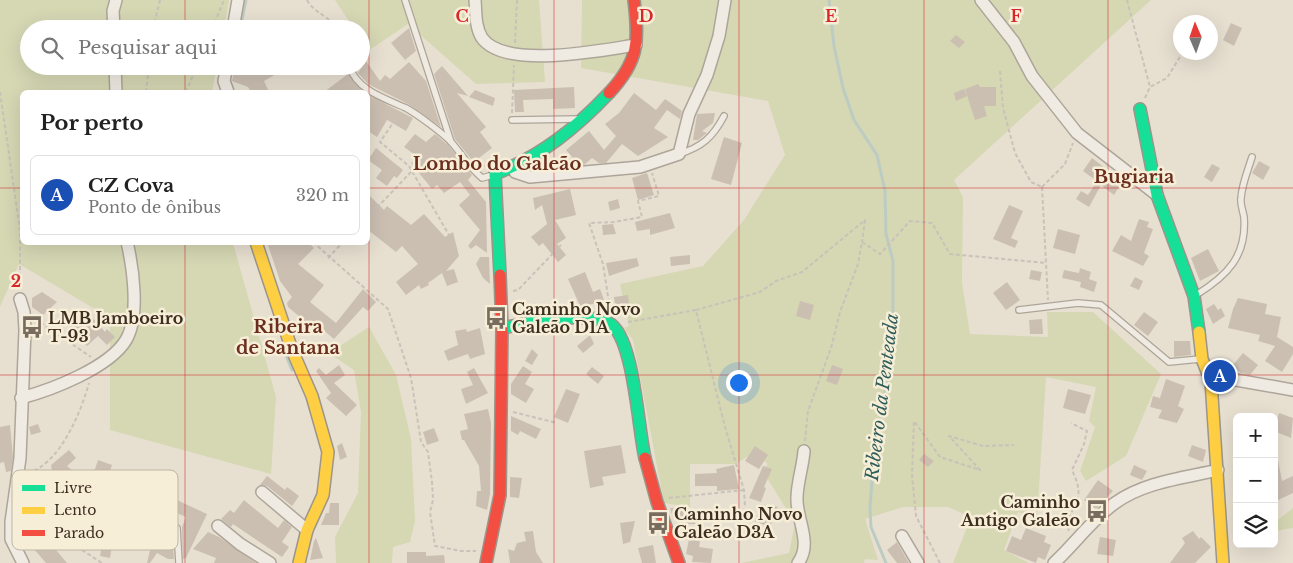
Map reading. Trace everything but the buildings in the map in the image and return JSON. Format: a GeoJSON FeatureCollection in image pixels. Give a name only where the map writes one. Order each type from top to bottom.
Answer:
{"type":"FeatureCollection","features":[{"type":"Feature","properties":{"kind":"street"},"geometry":{"type":"LineString","coordinates":[[114,20],[113,11],[116,0]]}},
{"type":"Feature","properties":{"kind":"street"},"geometry":{"type":"LineString","coordinates":[[235,20],[238,0]]}},
{"type":"Feature","properties":{"kind":"street"},"geometry":{"type":"LineString","coordinates":[[475,0],[476,21],[483,38],[496,49],[514,54],[567,54],[636,46]]}},
{"type":"Feature","properties":{"kind":"street"},"geometry":{"type":"LineString","coordinates":[[486,563],[500,495],[502,328],[495,174],[514,168],[562,141],[625,76],[632,65],[636,46],[634,0]]}},
{"type":"Feature","properties":{"kind":"street"},"geometry":{"type":"LineString","coordinates":[[514,168],[515,172],[530,177],[649,164],[679,154],[689,114],[707,74],[719,36],[725,0]]}},
{"type":"Feature","properties":{"kind":"street"},"geometry":{"type":"LineString","coordinates":[[981,0],[1014,42],[1037,83],[1077,133],[1157,195]]}},
{"type":"Feature","properties":{"kind":"street"},"geometry":{"type":"LineString","coordinates":[[115,75],[116,90]]}},
{"type":"Feature","properties":{"kind":"street"},"geometry":{"type":"LineString","coordinates":[[225,75],[224,81],[227,90]]}},
{"type":"Feature","properties":{"kind":"street"},"geometry":{"type":"LineString","coordinates":[[1140,109],[1157,195],[1194,296],[1202,359],[1211,381],[1223,563]]}},
{"type":"Feature","properties":{"kind":"street"},"geometry":{"type":"LineString","coordinates":[[21,398],[62,386],[96,365],[126,340],[132,321],[133,268],[128,245]]}},
{"type":"Feature","properties":{"kind":"street"},"geometry":{"type":"LineString","coordinates":[[257,245],[292,350],[312,396],[328,452],[323,496],[307,530],[298,563]]}},
{"type":"Feature","properties":{"kind":"street"},"geometry":{"type":"LineString","coordinates":[[19,470],[24,312],[20,299]]}},
{"type":"Feature","properties":{"kind":"street"},"geometry":{"type":"LineString","coordinates":[[502,328],[553,320],[596,319],[613,325],[618,330],[625,346],[641,440],[679,563]]}},
{"type":"Feature","properties":{"kind":"street"},"geometry":{"type":"LineString","coordinates":[[1211,381],[1225,378],[1293,390]]}},
{"type":"Feature","properties":{"kind":"street"},"geometry":{"type":"LineString","coordinates":[[798,563],[802,555],[804,529],[797,500],[804,451]]}},
{"type":"Feature","properties":{"kind":"street"},"geometry":{"type":"LineString","coordinates":[[1054,563],[1114,503],[1152,485],[1218,470]]}},
{"type":"Feature","properties":{"kind":"street"},"geometry":{"type":"LineString","coordinates":[[262,492],[307,530]]}},
{"type":"Feature","properties":{"kind":"street"},"geometry":{"type":"LineString","coordinates":[[12,522],[12,541]]}},
{"type":"Feature","properties":{"kind":"street"},"geometry":{"type":"LineString","coordinates":[[218,526],[240,544],[270,563]]}},
{"type":"Feature","properties":{"kind":"street"},"geometry":{"type":"LineString","coordinates":[[902,536],[918,563]]}},
{"type":"Feature","properties":{"kind":"street"},"geometry":{"type":"LineString","coordinates":[[16,550],[23,563]]}},
{"type":"Feature","properties":{"kind":"lane"},"geometry":{"type":"LineString","coordinates":[[405,0],[451,142],[466,164],[482,178],[495,174]]}},
{"type":"Feature","properties":{"kind":"lane"},"geometry":{"type":"LineString","coordinates":[[353,75],[368,90]]}},
{"type":"Feature","properties":{"kind":"lane"},"geometry":{"type":"LineString","coordinates":[[370,91],[403,108],[451,142]]}},
{"type":"Feature","properties":{"kind":"lane"},"geometry":{"type":"LineString","coordinates":[[679,154],[706,142],[716,132],[724,116]]}},
{"type":"Feature","properties":{"kind":"lane"},"geometry":{"type":"LineString","coordinates":[[512,120],[585,119]]}},
{"type":"Feature","properties":{"kind":"lane"},"geometry":{"type":"LineString","coordinates":[[1194,296],[1219,281],[1235,263],[1242,237],[1244,218],[1241,194],[1252,157]]}},
{"type":"Feature","properties":{"kind":"lane"},"geometry":{"type":"LineString","coordinates":[[1019,310],[1078,303],[1101,305],[1169,362],[1202,359]]}},
{"type":"Feature","properties":{"kind":"lane"},"geometry":{"type":"LineString","coordinates":[[178,546],[179,563]]}},
{"type":"Feature","properties":{"kind":"path"},"geometry":{"type":"LineString","coordinates":[[155,20],[160,0]]}},
{"type":"Feature","properties":{"kind":"path"},"geometry":{"type":"LineString","coordinates":[[216,20],[224,0]]}},
{"type":"Feature","properties":{"kind":"path"},"geometry":{"type":"LineString","coordinates":[[308,0],[314,9],[329,20]]}},
{"type":"Feature","properties":{"kind":"path"},"geometry":{"type":"LineString","coordinates":[[1127,0],[1150,87]]}},
{"type":"Feature","properties":{"kind":"path"},"geometry":{"type":"LineString","coordinates":[[1140,109],[1150,87],[1168,78],[1178,60]]}},
{"type":"Feature","properties":{"kind":"path"},"geometry":{"type":"LineString","coordinates":[[1000,72],[1003,108],[1015,153],[1031,182],[1042,187]]}},
{"type":"Feature","properties":{"kind":"path"},"geometry":{"type":"LineString","coordinates":[[146,90],[148,75]]}},
{"type":"Feature","properties":{"kind":"path"},"geometry":{"type":"LineString","coordinates":[[187,90],[193,75]]}},
{"type":"Feature","properties":{"kind":"path"},"geometry":{"type":"LineString","coordinates":[[0,92],[20,230],[20,299]]}},
{"type":"Feature","properties":{"kind":"path"},"geometry":{"type":"LineString","coordinates":[[403,108],[380,142],[409,166],[449,235]]}},
{"type":"Feature","properties":{"kind":"path"},"geometry":{"type":"LineString","coordinates":[[1048,306],[1042,187],[1065,164],[1077,133]]}},
{"type":"Feature","properties":{"kind":"path"},"geometry":{"type":"LineString","coordinates":[[649,164],[659,196],[638,201],[642,217],[614,222],[589,222],[603,264],[613,325],[696,310],[760,292],[776,281],[802,272],[865,220],[858,264],[840,312],[831,348],[808,411],[804,451]]}},
{"type":"Feature","properties":{"kind":"path"},"geometry":{"type":"LineString","coordinates":[[370,215],[412,171]]}},
{"type":"Feature","properties":{"kind":"path"},"geometry":{"type":"LineString","coordinates":[[862,242],[880,254],[910,221],[932,223],[950,254],[1046,264]]}},
{"type":"Feature","properties":{"kind":"path"},"geometry":{"type":"LineString","coordinates":[[316,245],[328,258],[355,278],[388,308],[411,378],[421,442],[428,452],[433,491],[430,512],[434,546],[460,551],[488,550]]}},
{"type":"Feature","properties":{"kind":"path"},"geometry":{"type":"LineString","coordinates":[[328,258],[340,245]]}},
{"type":"Feature","properties":{"kind":"path"},"geometry":{"type":"LineString","coordinates":[[501,294],[518,290],[561,245]]}},
{"type":"Feature","properties":{"kind":"path"},"geometry":{"type":"LineString","coordinates":[[696,310],[725,427],[744,490],[745,506]]}},
{"type":"Feature","properties":{"kind":"path"},"geometry":{"type":"LineString","coordinates":[[24,312],[96,365],[74,421],[55,454],[38,470]]}},
{"type":"Feature","properties":{"kind":"path"},"geometry":{"type":"LineString","coordinates":[[501,407],[531,418],[557,423]]}},
{"type":"Feature","properties":{"kind":"path"},"geometry":{"type":"LineString","coordinates":[[940,563],[916,516],[912,475],[914,421],[940,457],[980,470],[949,436],[983,446],[1014,445]]}},
{"type":"Feature","properties":{"kind":"path"},"geometry":{"type":"LineString","coordinates":[[1071,423],[1087,431],[1084,444],[1072,470],[1078,481],[1078,497],[1068,528],[1074,541]]}},
{"type":"Feature","properties":{"kind":"path"},"geometry":{"type":"LineString","coordinates":[[658,500],[744,490]]}},
{"type":"Feature","properties":{"kind":"path"},"geometry":{"type":"LineString","coordinates":[[82,550],[102,563]]}},
{"type":"Feature","properties":{"kind":"green space"},"geometry":{"type":"Polygon","coordinates":[[[0,0],[229,0],[226,20],[20,20],[20,75],[215,75],[212,90],[20,90],[20,245],[234,245],[276,397],[271,474],[110,430],[110,318],[19,264],[0,307],[0,0]]]}},
{"type":"Feature","properties":{"kind":"green space"},"geometry":{"type":"Polygon","coordinates":[[[335,0],[539,0],[545,82],[476,84],[408,24],[370,50],[370,20],[348,20],[335,0]]]}},
{"type":"Feature","properties":{"kind":"green space"},"geometry":{"type":"Polygon","coordinates":[[[582,0],[1151,0],[954,180],[963,197],[962,283],[970,334],[1048,337],[1047,312],[1093,312],[1161,374],[1126,456],[1086,481],[1080,471],[1095,427],[1089,421],[1096,387],[1046,377],[1037,519],[1018,512],[1004,550],[1029,563],[953,563],[971,517],[948,507],[903,507],[865,519],[878,560],[865,559],[864,563],[741,563],[789,553],[795,523],[762,470],[768,464],[754,452],[736,464],[690,464],[690,507],[664,503],[633,340],[624,328],[629,326],[620,284],[703,266],[744,220],[785,155],[768,101],[581,68],[582,0]]]}},
{"type":"Feature","properties":{"kind":"green space"},"geometry":{"type":"Polygon","coordinates":[[[369,327],[396,375],[411,439],[415,521],[410,542],[393,547],[392,563],[336,563],[335,537],[358,493],[361,412],[354,370],[329,353],[369,327]]]}},
{"type":"Feature","properties":{"kind":"green space"},"geometry":{"type":"Polygon","coordinates":[[[1293,508],[1293,528],[1278,530],[1278,520],[1293,508]]]}},
{"type":"Feature","properties":{"kind":"waterway","name":"Ribeira de Santana"},"geometry":{"type":"LineString","coordinates":[[242,20],[246,0]]}},
{"type":"Feature","properties":{"kind":"waterway","name":"Ribeiro da Penteada"},"geometry":{"type":"LineString","coordinates":[[829,0],[834,46],[843,88],[854,120],[877,155],[885,191],[886,234],[893,261],[893,330],[888,375],[874,453],[870,508],[871,527],[886,563]]}},
{"type":"Feature","properties":{"kind":"waterway","name":"Ribeira de Santana"},"geometry":{"type":"LineString","coordinates":[[285,353],[292,370]]}},
{"type":"Feature","properties":{"kind":"traffic: fast"},"geometry":{"type":"LineString","coordinates":[[500,275],[495,174],[542,150],[570,130],[609,93]]}},
{"type":"Feature","properties":{"kind":"traffic: fast"},"geometry":{"type":"LineString","coordinates":[[1140,109],[1157,195],[1194,296],[1199,332]]}},
{"type":"Feature","properties":{"kind":"traffic: fast"},"geometry":{"type":"LineString","coordinates":[[502,328],[571,318],[598,319],[609,323],[617,331],[630,364],[645,458]]}},
{"type":"Feature","properties":{"kind":"traffic: slow"},"geometry":{"type":"LineString","coordinates":[[257,245],[292,350],[312,396],[328,452],[323,495],[307,530],[299,563]]}},
{"type":"Feature","properties":{"kind":"traffic: slow"},"geometry":{"type":"LineString","coordinates":[[1199,332],[1202,359],[1211,381],[1223,563]]}},
{"type":"Feature","properties":{"kind":"traffic: jam"},"geometry":{"type":"LineString","coordinates":[[609,93],[626,71],[635,50],[634,0]]}},
{"type":"Feature","properties":{"kind":"traffic: jam"},"geometry":{"type":"LineString","coordinates":[[486,563],[500,495],[502,328],[500,275]]}},
{"type":"Feature","properties":{"kind":"traffic: jam"},"geometry":{"type":"LineString","coordinates":[[645,458],[657,502],[679,563]]}},
{"type":"Feature","properties":{"kind":"place","name":"Caminho Novo Galeão D1A"},"geometry":{"type":"Point","coordinates":[496,318]}},
{"type":"Feature","properties":{"kind":"place","name":"LMB Jamboeiro T-93"},"geometry":{"type":"Point","coordinates":[32,327]}},
{"type":"Feature","properties":{"kind":"place","name":"CZ Cova"},"geometry":{"type":"Point","coordinates":[1220,376]}},
{"type":"Feature","properties":{"kind":"place","name":"Caminho Antigo Galeão"},"geometry":{"type":"Point","coordinates":[1097,511]}},
{"type":"Feature","properties":{"kind":"place","name":"Caminho Novo Galeão D3A"},"geometry":{"type":"Point","coordinates":[658,523]}},
{"type":"Feature","properties":{"kind":"district","name":"Lombo do Galeão"},"geometry":{"type":"Point","coordinates":[497,164]}},
{"type":"Feature","properties":{"kind":"district","name":"Bugiaria"},"geometry":{"type":"Point","coordinates":[1134,177]}},
{"type":"Feature","properties":{"kind":"district","name":"Ribeira de Santana"},"geometry":{"type":"Point","coordinates":[288,337]}}]}
